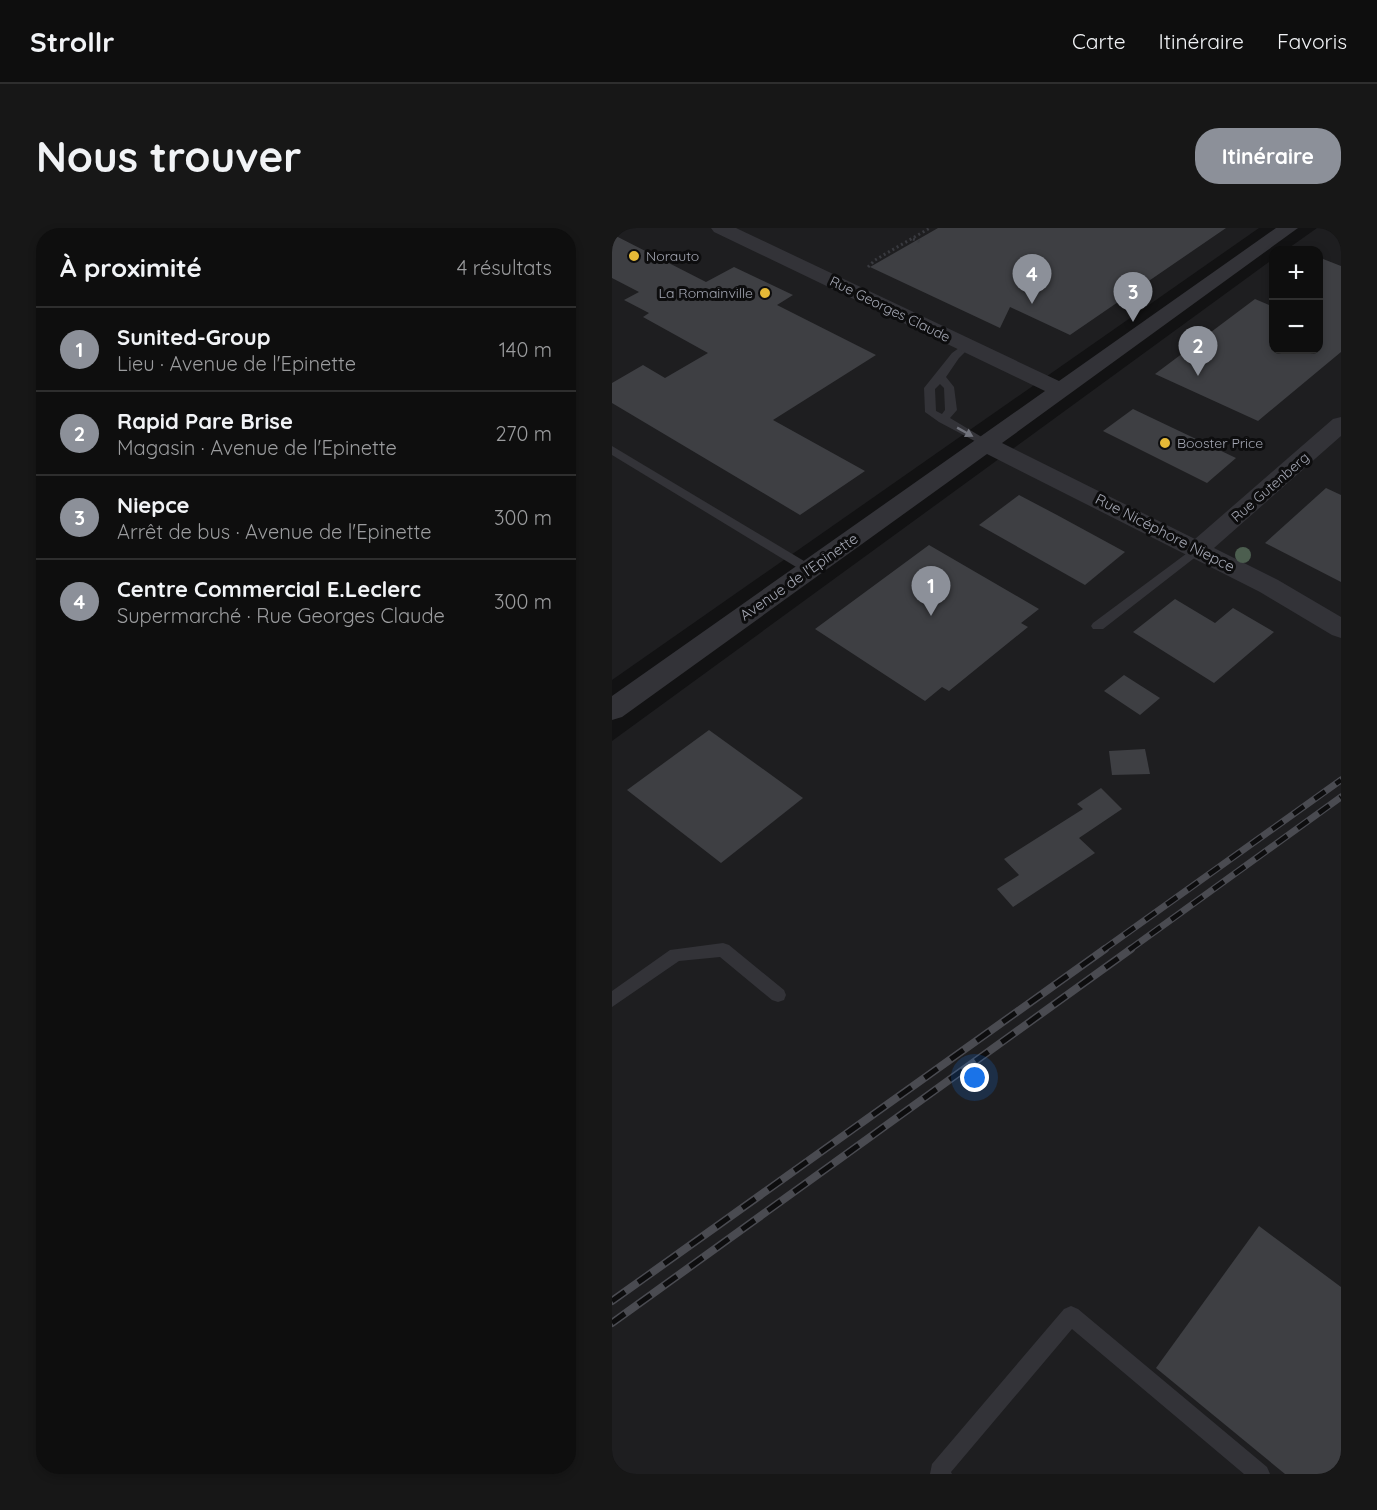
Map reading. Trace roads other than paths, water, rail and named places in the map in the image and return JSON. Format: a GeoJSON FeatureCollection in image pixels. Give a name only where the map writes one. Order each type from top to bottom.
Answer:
{"type":"FeatureCollection","features":[{"type":"Feature","properties":{"kind":"street","name":"Rue Georges Claude"},"geometry":{"type":"LineString","coordinates":[[721,228],[1060,390]]}},
{"type":"Feature","properties":{"kind":"street"},"geometry":{"type":"LineString","coordinates":[[1060,390],[1288,228]]}},
{"type":"Feature","properties":{"kind":"street","name":"Avenue de l'Epinette"},"geometry":{"type":"LineString","coordinates":[[612,710],[1060,390]]}},
{"type":"Feature","properties":{"kind":"street","name":"Rue Gutenberg"},"geometry":{"type":"LineString","coordinates":[[1198,549],[1341,424]]}},
{"type":"Feature","properties":{"kind":"street","name":"Rue Nicéphore Niepce"},"geometry":{"type":"LineString","coordinates":[[986,444],[1198,549],[1269,586],[1341,629]]}},
{"type":"Feature","properties":{"kind":"lane"},"geometry":{"type":"LineString","coordinates":[[966,346],[957,352],[946,366],[941,379],[929,387],[931,412],[986,444]]}},
{"type":"Feature","properties":{"kind":"lane"},"geometry":{"type":"LineString","coordinates":[[941,379],[950,387],[951,410],[943,420]]}},
{"type":"Feature","properties":{"kind":"lane"},"geometry":{"type":"LineString","coordinates":[[612,450],[810,570]]}},
{"type":"Feature","properties":{"kind":"lane"},"geometry":{"type":"LineString","coordinates":[[1098,626],[1198,549]]}},
{"type":"Feature","properties":{"kind":"lane"},"geometry":{"type":"LineString","coordinates":[[612,1000],[676,955],[723,950],[778,995]]}},
{"type":"Feature","properties":{"kind":"lane"},"geometry":{"type":"LineString","coordinates":[[939,1473],[1071,1316],[1260,1474]]}},
{"type":"Feature","properties":{"kind":"railway"},"geometry":{"type":"LineString","coordinates":[[1103,950],[1341,780]]}},
{"type":"Feature","properties":{"kind":"railway"},"geometry":{"type":"LineString","coordinates":[[1129,950],[1341,797]]}},
{"type":"Feature","properties":{"kind":"railway"},"geometry":{"type":"LineString","coordinates":[[612,1301],[1105,949]]}},
{"type":"Feature","properties":{"kind":"railway"},"geometry":{"type":"LineString","coordinates":[[612,1323],[1131,949]]}},
{"type":"Feature","properties":{"kind":"place","name":"Norauto"},"geometry":{"type":"Point","coordinates":[634,256]}},
{"type":"Feature","properties":{"kind":"place","name":"La Romainville"},"geometry":{"type":"Point","coordinates":[765,293]}},
{"type":"Feature","properties":{"kind":"place","name":"Centre Commercial E.Leclerc"},"geometry":{"type":"Point","coordinates":[1032,304]}},
{"type":"Feature","properties":{"kind":"place","name":"Niepce"},"geometry":{"type":"Point","coordinates":[1133,322]}},
{"type":"Feature","properties":{"kind":"place","name":"Rapid Pare Brise"},"geometry":{"type":"Point","coordinates":[1198,376]}},
{"type":"Feature","properties":{"kind":"place","name":"Booster Price"},"geometry":{"type":"Point","coordinates":[1165,443]}},
{"type":"Feature","properties":{"kind":"place","name":"Sunited-Group"},"geometry":{"type":"Point","coordinates":[931,616]}}]}
